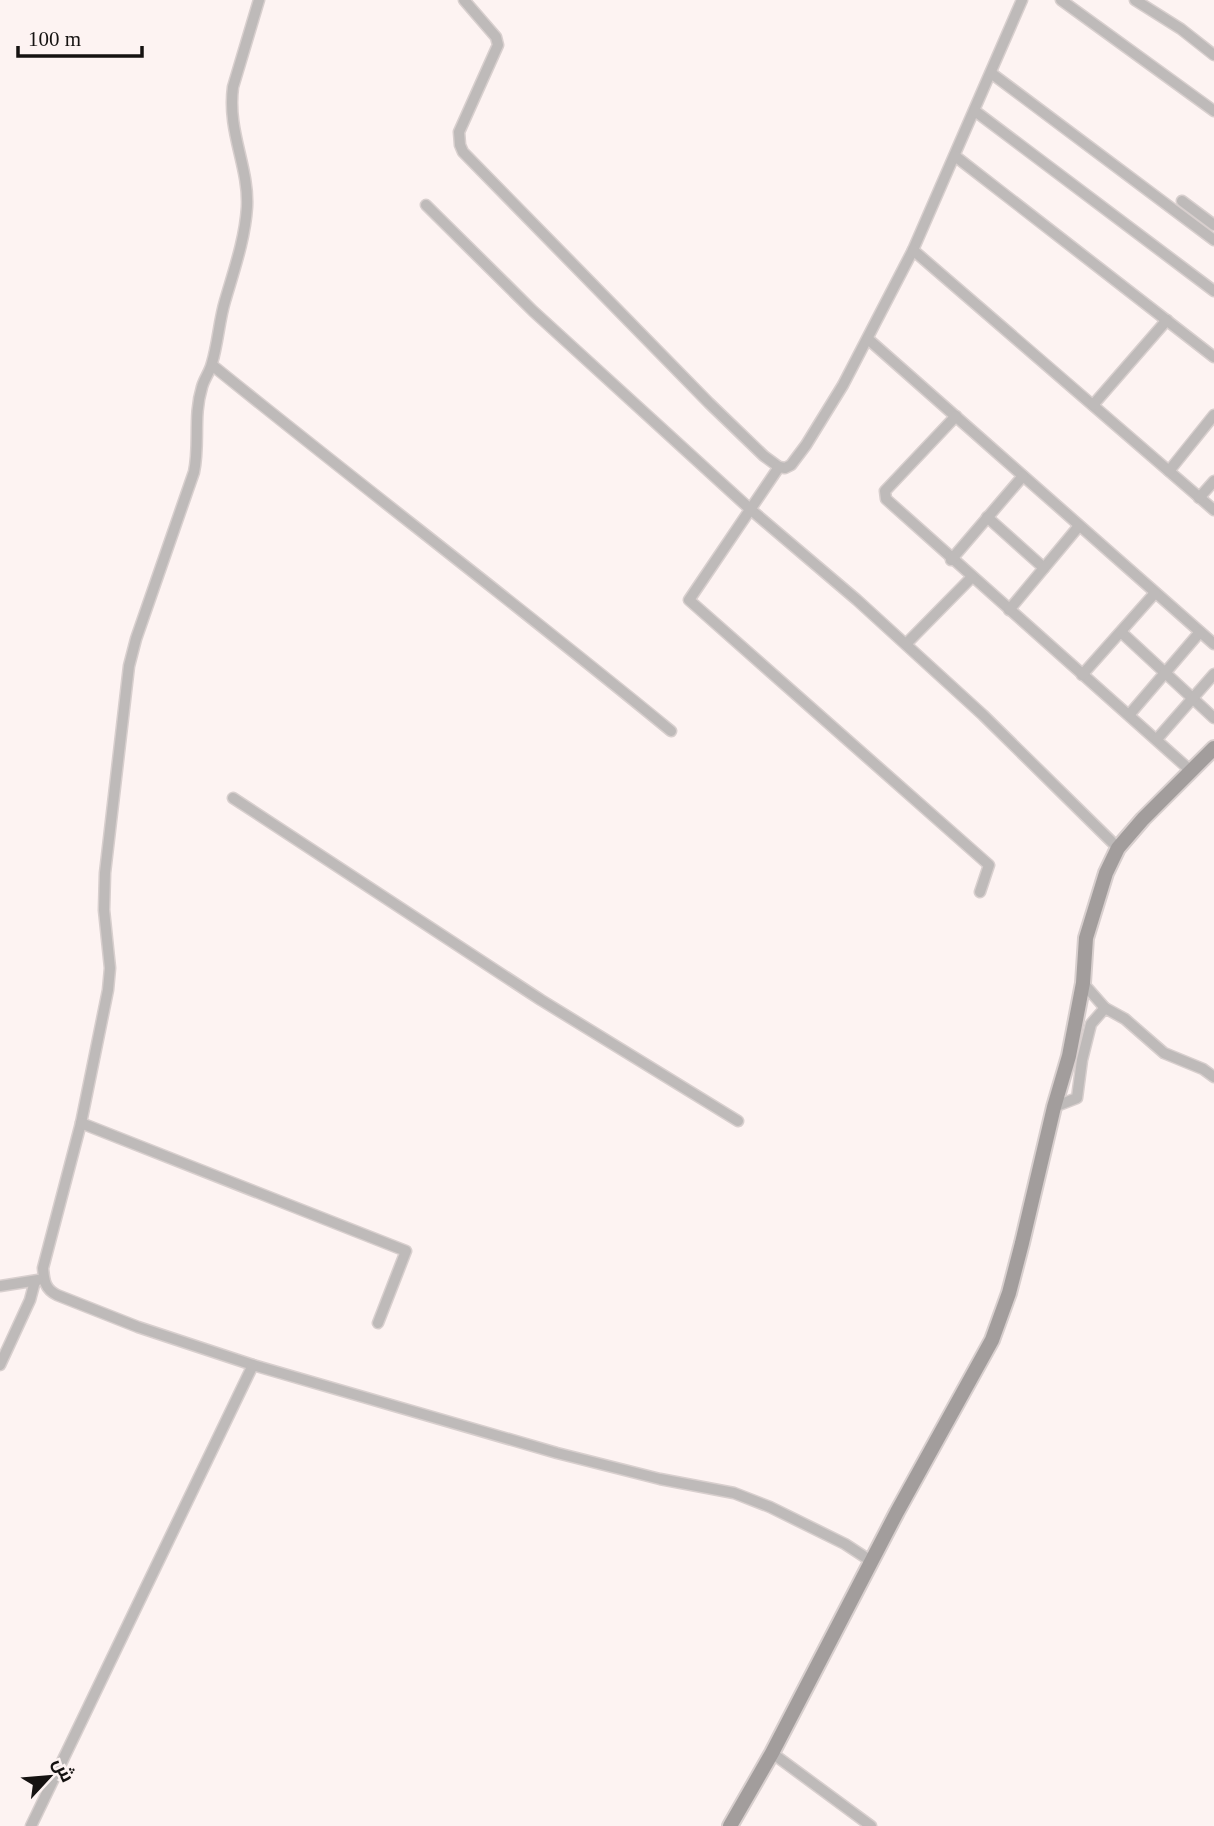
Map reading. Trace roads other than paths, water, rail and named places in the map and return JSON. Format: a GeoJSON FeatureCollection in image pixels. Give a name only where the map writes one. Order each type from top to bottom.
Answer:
{"type":"FeatureCollection","features":[{"type":"Feature","properties":{"kind":"street"},"geometry":{"type":"LineString","coordinates":[[0,1366],[43,1268],[81,1123],[108,990],[110,968],[104,884],[125,684],[136,639],[194,472],[197,415],[202,387],[212,365],[220,317],[245,224],[247,197],[234,134],[232,99],[233,86],[259,0]]}},
{"type":"Feature","properties":{"kind":"street"},"geometry":{"type":"LineString","coordinates":[[464,0],[496,37],[498,46],[459,132],[463,152],[709,403],[779,467]]}},
{"type":"Feature","properties":{"kind":"street"},"geometry":{"type":"LineString","coordinates":[[980,892],[989,865],[689,600],[779,467],[791,465],[838,394],[913,250],[1023,0]]}},
{"type":"Feature","properties":{"kind":"street"},"geometry":{"type":"LineString","coordinates":[[1061,0],[1214,111]]}},
{"type":"Feature","properties":{"kind":"street"},"geometry":{"type":"LineString","coordinates":[[1135,0],[1181,29],[1214,55]]}},
{"type":"Feature","properties":{"kind":"street"},"geometry":{"type":"LineString","coordinates":[[991,73],[1214,240]]}},
{"type":"Feature","properties":{"kind":"street"},"geometry":{"type":"LineString","coordinates":[[975,111],[1214,291]]}},
{"type":"Feature","properties":{"kind":"street"},"geometry":{"type":"LineString","coordinates":[[955,156],[1214,357]]}},
{"type":"Feature","properties":{"kind":"street"},"geometry":{"type":"LineString","coordinates":[[1182,201],[1214,225]]}},
{"type":"Feature","properties":{"kind":"street"},"geometry":{"type":"LineString","coordinates":[[426,205],[533,311],[1004,735],[1118,848]]}},
{"type":"Feature","properties":{"kind":"street"},"geometry":{"type":"LineString","coordinates":[[913,250],[1214,510]]}},
{"type":"Feature","properties":{"kind":"street"},"geometry":{"type":"LineString","coordinates":[[1093,405],[1167,320]]}},
{"type":"Feature","properties":{"kind":"street"},"geometry":{"type":"LineString","coordinates":[[868,338],[1214,644]]}},
{"type":"Feature","properties":{"kind":"street"},"geometry":{"type":"LineString","coordinates":[[212,365],[532,617],[671,731]]}},
{"type":"Feature","properties":{"kind":"street"},"geometry":{"type":"LineString","coordinates":[[1169,471],[1214,415]]}},
{"type":"Feature","properties":{"kind":"street"},"geometry":{"type":"LineString","coordinates":[[956,416],[888,487],[884,495],[890,504],[951,560],[1191,771]]}},
{"type":"Feature","properties":{"kind":"street"},"geometry":{"type":"LineString","coordinates":[[951,560],[1023,475]]}},
{"type":"Feature","properties":{"kind":"street"},"geometry":{"type":"LineString","coordinates":[[1199,498],[1214,481]]}},
{"type":"Feature","properties":{"kind":"street"},"geometry":{"type":"LineString","coordinates":[[988,517],[1044,568]]}},
{"type":"Feature","properties":{"kind":"street"},"geometry":{"type":"LineString","coordinates":[[1009,610],[1079,526]]}},
{"type":"Feature","properties":{"kind":"street"},"geometry":{"type":"LineString","coordinates":[[905,644],[972,577]]}},
{"type":"Feature","properties":{"kind":"street"},"geometry":{"type":"LineString","coordinates":[[1082,675],[1155,593]]}},
{"type":"Feature","properties":{"kind":"street"},"geometry":{"type":"LineString","coordinates":[[1121,632],[1214,718]]}},
{"type":"Feature","properties":{"kind":"street"},"geometry":{"type":"LineString","coordinates":[[1129,715],[1200,632]]}},
{"type":"Feature","properties":{"kind":"street"},"geometry":{"type":"LineString","coordinates":[[1157,739],[1214,674]]}},
{"type":"Feature","properties":{"kind":"street"},"geometry":{"type":"LineString","coordinates":[[730,1826],[772,1753],[871,1561],[992,1340],[1023,1242],[1054,1107],[1069,1056],[1083,983],[1086,938],[1106,873],[1118,848],[1143,819],[1214,748]]}},
{"type":"Feature","properties":{"kind":"street"},"geometry":{"type":"LineString","coordinates":[[233,798],[541,1000],[738,1121]]}},
{"type":"Feature","properties":{"kind":"street"},"geometry":{"type":"LineString","coordinates":[[1083,983],[1105,1008],[1125,1019],[1164,1053],[1203,1069],[1214,1077]]}},
{"type":"Feature","properties":{"kind":"street"},"geometry":{"type":"LineString","coordinates":[[1054,1107],[1077,1097],[1091,1024],[1105,1008]]}},
{"type":"Feature","properties":{"kind":"street"},"geometry":{"type":"LineString","coordinates":[[81,1123],[406,1251],[378,1323]]}},
{"type":"Feature","properties":{"kind":"street"},"geometry":{"type":"LineString","coordinates":[[0,1286],[39,1280]]}},
{"type":"Feature","properties":{"kind":"street"},"geometry":{"type":"LineString","coordinates":[[39,1280],[57,1295],[138,1327],[253,1365],[557,1453],[660,1479],[734,1493],[770,1507],[845,1544],[871,1561]]}},
{"type":"Feature","properties":{"kind":"street"},"geometry":{"type":"LineString","coordinates":[[31,1826],[253,1365]]}},
{"type":"Feature","properties":{"kind":"street"},"geometry":{"type":"LineString","coordinates":[[772,1753],[871,1826]]}}]}
